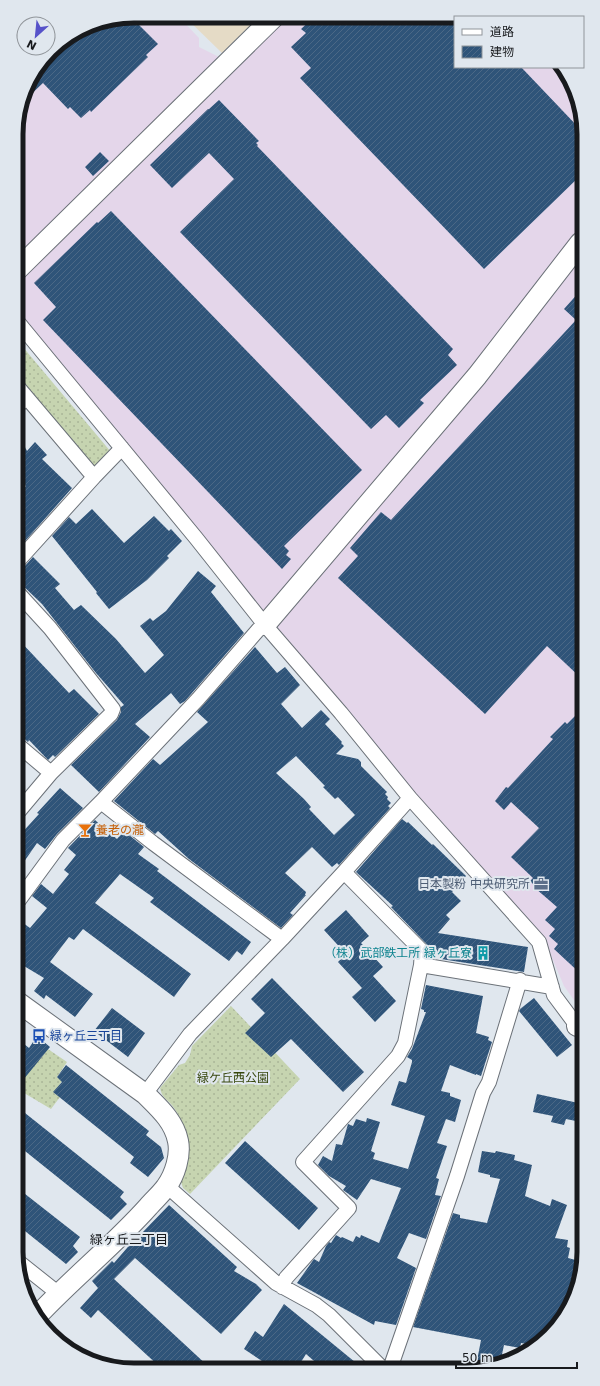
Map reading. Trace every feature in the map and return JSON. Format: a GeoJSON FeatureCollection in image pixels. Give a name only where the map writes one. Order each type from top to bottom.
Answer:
{"type":"FeatureCollection","features":[{"type":"Feature","properties":{"kind":"street"},"geometry":{"type":"LineString","coordinates":[[23,264],[268,23]]}},
{"type":"Feature","properties":{"kind":"street"},"geometry":{"type":"LineString","coordinates":[[23,895],[63,840],[198,699],[258,630],[266,625],[476,376],[577,247]]}},
{"type":"Feature","properties":{"kind":"street"},"geometry":{"type":"LineString","coordinates":[[23,328],[410,798],[539,942],[554,995],[577,1021]]}},
{"type":"Feature","properties":{"kind":"street"},"geometry":{"type":"LineString","coordinates":[[23,403],[94,477]]}},
{"type":"Feature","properties":{"kind":"street"},"geometry":{"type":"LineString","coordinates":[[23,555],[122,448]]}},
{"type":"Feature","properties":{"kind":"street"},"geometry":{"type":"LineString","coordinates":[[23,598],[50,628],[113,709],[111,714],[51,773],[23,805]]}},
{"type":"Feature","properties":{"kind":"street"},"geometry":{"type":"LineString","coordinates":[[23,750],[51,773]]}},
{"type":"Feature","properties":{"kind":"street"},"geometry":{"type":"LineString","coordinates":[[145,1094],[190,1034],[282,939],[410,798]]}},
{"type":"Feature","properties":{"kind":"street"},"geometry":{"type":"LineString","coordinates":[[101,802],[282,939]]}},
{"type":"Feature","properties":{"kind":"street"},"geometry":{"type":"LineString","coordinates":[[282,1287],[286,1278],[349,1208],[303,1162],[398,1056],[405,1042],[421,965],[422,951],[344,872]]}},
{"type":"Feature","properties":{"kind":"street"},"geometry":{"type":"LineString","coordinates":[[421,965],[552,986]]}},
{"type":"Feature","properties":{"kind":"street"},"geometry":{"type":"LineString","coordinates":[[392,1363],[457,1176],[483,1093],[489,1082],[520,980]]}},
{"type":"Feature","properties":{"kind":"street"},"geometry":{"type":"LineString","coordinates":[[23,1006],[145,1094],[163,1112],[174,1127],[178,1141],[179,1155],[175,1171],[167,1186],[139,1217],[41,1313]]}},
{"type":"Feature","properties":{"kind":"street"},"geometry":{"type":"LineString","coordinates":[[167,1186],[276,1283],[316,1305],[329,1315],[377,1363]]}},
{"type":"Feature","properties":{"kind":"street"},"geometry":{"type":"LineString","coordinates":[[24,1266],[59,1294]]}},
{"type":"Feature","properties":{"kind":"shaded area"},"geometry":{"type":"Polygon","coordinates":[[[185,23],[199,38],[199,47],[225,60],[266,23],[454,23],[454,68],[555,68],[569,91],[576,119],[577,134],[577,1004],[564,986],[542,934],[447,833],[23,321],[23,127],[25,112],[31,91],[50,61],[61,50],[85,34],[119,24],[185,23]]]}},
{"type":"Feature","properties":{"kind":"shaded area"},"geometry":{"type":"Polygon","coordinates":[[[191,23],[253,23],[222,53],[191,23]]]}},
{"type":"Feature","properties":{"kind":"green space"},"geometry":{"type":"Polygon","coordinates":[[[23,347],[111,452],[99,466],[91,466],[23,382],[23,347]]]}},
{"type":"Feature","properties":{"kind":"green space","name":"緑ケ丘西公園"},"geometry":{"type":"Polygon","coordinates":[[[231,1006],[300,1079],[190,1194],[183,1188],[181,1182],[188,1162],[189,1144],[187,1136],[180,1118],[172,1105],[162,1095],[160,1088],[179,1065],[185,1063],[190,1055],[192,1046],[231,1006]]]}},
{"type":"Feature","properties":{"kind":"green space"},"geometry":{"type":"Polygon","coordinates":[[[42,1045],[67,1062],[57,1077],[62,1081],[54,1093],[60,1097],[51,1109],[23,1092],[23,1061],[42,1045]]]}},
{"type":"Feature","properties":{"kind":"building"},"geometry":{"type":"Polygon","coordinates":[[[137,23],[158,44],[146,55],[148,57],[91,112],[90,110],[81,118],[70,107],[68,109],[43,83],[30,96],[38,78],[50,61],[56,56],[56,54],[72,42],[91,31],[112,25],[137,23]]]}},
{"type":"Feature","properties":{"kind":"building"},"geometry":{"type":"Polygon","coordinates":[[[308,23],[454,23],[454,68],[522,68],[576,125],[577,179],[484,269],[300,78],[311,68],[291,47],[306,33],[301,29],[308,23]]]}},
{"type":"Feature","properties":{"kind":"building"},"geometry":{"type":"Polygon","coordinates":[[[219,100],[259,141],[256,143],[258,145],[257,146],[453,349],[448,355],[457,365],[420,400],[424,403],[399,428],[386,415],[371,429],[180,232],[234,179],[209,153],[172,188],[150,165],[219,100]]]}},
{"type":"Feature","properties":{"kind":"building"},"geometry":{"type":"Polygon","coordinates":[[[100,152],[109,161],[93,176],[85,167],[100,152]]]}},
{"type":"Feature","properties":{"kind":"building"},"geometry":{"type":"Polygon","coordinates":[[[111,211],[362,470],[284,546],[289,551],[286,555],[291,559],[282,569],[43,320],[56,307],[34,283],[97,222],[98,223],[111,211]]]}},
{"type":"Feature","properties":{"kind":"building"},"geometry":{"type":"Polygon","coordinates":[[[577,294],[577,674],[547,646],[485,714],[338,578],[358,556],[350,548],[381,512],[391,520],[576,320],[564,309],[577,294]]]}},
{"type":"Feature","properties":{"kind":"building"},"geometry":{"type":"Polygon","coordinates":[[[35,442],[47,455],[42,459],[72,488],[23,543],[23,489],[26,486],[23,484],[23,443],[27,451],[35,442]]]}},
{"type":"Feature","properties":{"kind":"building"},"geometry":{"type":"Polygon","coordinates":[[[92,509],[124,543],[154,516],[169,531],[171,529],[182,541],[167,556],[169,558],[147,580],[109,609],[52,536],[69,517],[76,524],[92,509]]]}},
{"type":"Feature","properties":{"kind":"building"},"geometry":{"type":"Polygon","coordinates":[[[33,557],[60,584],[55,588],[74,610],[81,605],[116,639],[145,673],[164,655],[140,626],[150,618],[153,621],[166,611],[198,571],[216,586],[211,592],[244,633],[185,701],[180,704],[171,693],[135,724],[150,737],[99,792],[71,765],[117,720],[121,712],[121,707],[124,705],[96,673],[42,604],[23,586],[24,567],[33,557]]]}},
{"type":"Feature","properties":{"kind":"building"},"geometry":{"type":"Polygon","coordinates":[[[23,644],[69,693],[74,689],[99,714],[55,757],[53,755],[48,760],[29,740],[28,742],[23,738],[23,644]]]}},
{"type":"Feature","properties":{"kind":"building"},"geometry":{"type":"Polygon","coordinates":[[[255,647],[277,673],[285,667],[300,685],[281,704],[302,728],[321,710],[330,719],[325,724],[344,746],[336,754],[358,759],[361,762],[361,766],[387,792],[385,794],[391,803],[388,806],[390,808],[339,865],[337,863],[332,867],[312,847],[285,873],[306,892],[306,895],[290,913],[293,915],[281,928],[189,859],[158,831],[155,834],[114,801],[153,759],[160,765],[208,722],[197,712],[255,647]],[[296,756],[276,773],[304,799],[311,807],[309,809],[334,835],[355,815],[338,797],[335,799],[323,787],[325,786],[296,756]]]}},
{"type":"Feature","properties":{"kind":"building"},"geometry":{"type":"Polygon","coordinates":[[[577,714],[577,970],[554,949],[558,944],[549,936],[555,929],[545,920],[557,907],[535,888],[536,887],[530,881],[533,878],[511,857],[539,828],[511,802],[504,810],[495,801],[506,787],[508,788],[553,739],[550,737],[565,722],[567,724],[577,714]]]}},
{"type":"Feature","properties":{"kind":"building"},"geometry":{"type":"Polygon","coordinates":[[[60,788],[83,808],[57,834],[45,849],[37,843],[23,863],[23,832],[39,814],[37,813],[60,788]]]}},
{"type":"Feature","properties":{"kind":"building"},"geometry":{"type":"Polygon","coordinates":[[[402,819],[407,823],[408,822],[432,845],[433,844],[466,876],[452,892],[461,901],[446,915],[450,919],[438,933],[528,947],[524,972],[441,959],[391,907],[393,906],[356,872],[402,819]]]}},
{"type":"Feature","properties":{"kind":"building"},"geometry":{"type":"Polygon","coordinates":[[[95,820],[117,839],[124,831],[144,847],[138,854],[159,869],[157,871],[251,942],[242,955],[237,951],[229,961],[150,902],[154,898],[120,874],[95,903],[191,974],[174,997],[83,929],[74,940],[69,937],[50,962],[93,994],[75,1017],[46,995],[44,999],[34,991],[44,978],[23,965],[23,923],[30,928],[47,908],[32,896],[41,884],[53,894],[69,874],[64,870],[76,855],[68,848],[95,820]]]}},
{"type":"Feature","properties":{"kind":"building"},"geometry":{"type":"Polygon","coordinates":[[[346,910],[369,936],[361,943],[383,967],[373,976],[396,1001],[375,1022],[352,997],[362,988],[338,962],[346,954],[324,930],[346,910]]]}},
{"type":"Feature","properties":{"kind":"building"},"geometry":{"type":"Polygon","coordinates":[[[272,978],[364,1072],[343,1092],[291,1039],[271,1057],[245,1033],[265,1013],[251,999],[272,978]]]}},
{"type":"Feature","properties":{"kind":"building"},"geometry":{"type":"Polygon","coordinates":[[[426,985],[483,996],[476,1033],[489,1037],[488,1040],[492,1042],[481,1076],[450,1065],[441,1091],[450,1093],[450,1096],[461,1100],[455,1122],[446,1119],[437,1143],[447,1146],[436,1178],[439,1179],[435,1195],[441,1196],[426,1239],[409,1233],[397,1258],[416,1268],[396,1325],[375,1321],[374,1325],[297,1283],[314,1259],[319,1262],[326,1246],[329,1242],[331,1243],[336,1235],[353,1242],[356,1236],[360,1238],[361,1235],[379,1243],[401,1188],[371,1179],[357,1200],[343,1190],[346,1186],[329,1176],[318,1165],[323,1156],[332,1161],[336,1144],[342,1145],[348,1124],[353,1126],[356,1119],[366,1122],[367,1118],[380,1122],[371,1151],[375,1153],[373,1159],[408,1169],[425,1116],[391,1105],[399,1081],[406,1083],[412,1062],[412,1060],[407,1057],[412,1049],[426,1012],[421,1009],[426,985]]]}},
{"type":"Feature","properties":{"kind":"building"},"geometry":{"type":"Polygon","coordinates":[[[534,998],[572,1045],[557,1057],[519,1011],[534,998]]]}},
{"type":"Feature","properties":{"kind":"building"},"geometry":{"type":"Polygon","coordinates":[[[112,1008],[145,1033],[128,1057],[94,1031],[112,1008]]]}},
{"type":"Feature","properties":{"kind":"building"},"geometry":{"type":"Polygon","coordinates":[[[37,1036],[50,1047],[23,1080],[23,1043],[29,1048],[37,1036]]]}},
{"type":"Feature","properties":{"kind":"building"},"geometry":{"type":"Polygon","coordinates":[[[66,1065],[149,1131],[146,1135],[161,1147],[164,1158],[148,1177],[130,1163],[134,1157],[53,1092],[62,1082],[57,1077],[66,1065]]]}},
{"type":"Feature","properties":{"kind":"building"},"geometry":{"type":"Polygon","coordinates":[[[537,1094],[577,1103],[577,1121],[566,1119],[564,1125],[551,1122],[553,1116],[533,1112],[537,1094]]]}},
{"type":"Feature","properties":{"kind":"building"},"geometry":{"type":"Polygon","coordinates":[[[23,1111],[124,1192],[120,1197],[127,1204],[111,1220],[23,1149],[23,1111]]]}},
{"type":"Feature","properties":{"kind":"building"},"geometry":{"type":"Polygon","coordinates":[[[245,1141],[318,1208],[299,1230],[225,1163],[245,1141]]]}},
{"type":"Feature","properties":{"kind":"building"},"geometry":{"type":"Polygon","coordinates":[[[482,1151],[495,1153],[496,1151],[515,1155],[514,1160],[532,1165],[525,1196],[550,1206],[552,1199],[567,1205],[555,1238],[568,1240],[567,1247],[570,1248],[568,1258],[577,1260],[569,1295],[550,1325],[528,1344],[521,1343],[520,1348],[504,1345],[501,1357],[477,1362],[481,1340],[413,1327],[453,1213],[460,1215],[460,1218],[487,1223],[500,1179],[478,1172],[482,1151]]]}},
{"type":"Feature","properties":{"kind":"building"},"geometry":{"type":"Polygon","coordinates":[[[23,1192],[80,1237],[73,1246],[78,1252],[66,1264],[23,1229],[23,1192]]]}},
{"type":"Feature","properties":{"kind":"building"},"geometry":{"type":"Polygon","coordinates":[[[169,1205],[237,1267],[234,1271],[256,1284],[262,1290],[221,1334],[135,1258],[114,1279],[205,1363],[156,1363],[98,1310],[91,1318],[80,1308],[98,1288],[92,1281],[112,1261],[114,1263],[140,1233],[141,1234],[169,1205]]]}},
{"type":"Feature","properties":{"kind":"building"},"geometry":{"type":"Polygon","coordinates":[[[284,1304],[356,1363],[316,1363],[306,1354],[300,1363],[265,1363],[244,1349],[255,1331],[263,1337],[284,1304]]]}},
{"type":"Feature","properties":{"kind":"place","name":"養老の瀧"},"geometry":{"type":"Point","coordinates":[85,830]}},
{"type":"Feature","properties":{"kind":"place","name":"日本製粉 中央研究所"},"geometry":{"type":"Point","coordinates":[541,884]}},
{"type":"Feature","properties":{"kind":"place","name":"（株）武部鉄工所 緑ヶ丘寮"},"geometry":{"type":"Point","coordinates":[483,953]}},
{"type":"Feature","properties":{"kind":"place","name":"緑ヶ丘三丁目"},"geometry":{"type":"Point","coordinates":[39,1036]}},
{"type":"Feature","properties":{"kind":"district","name":"緑ヶ丘三丁目"},"geometry":{"type":"Point","coordinates":[129,1239]}}]}
